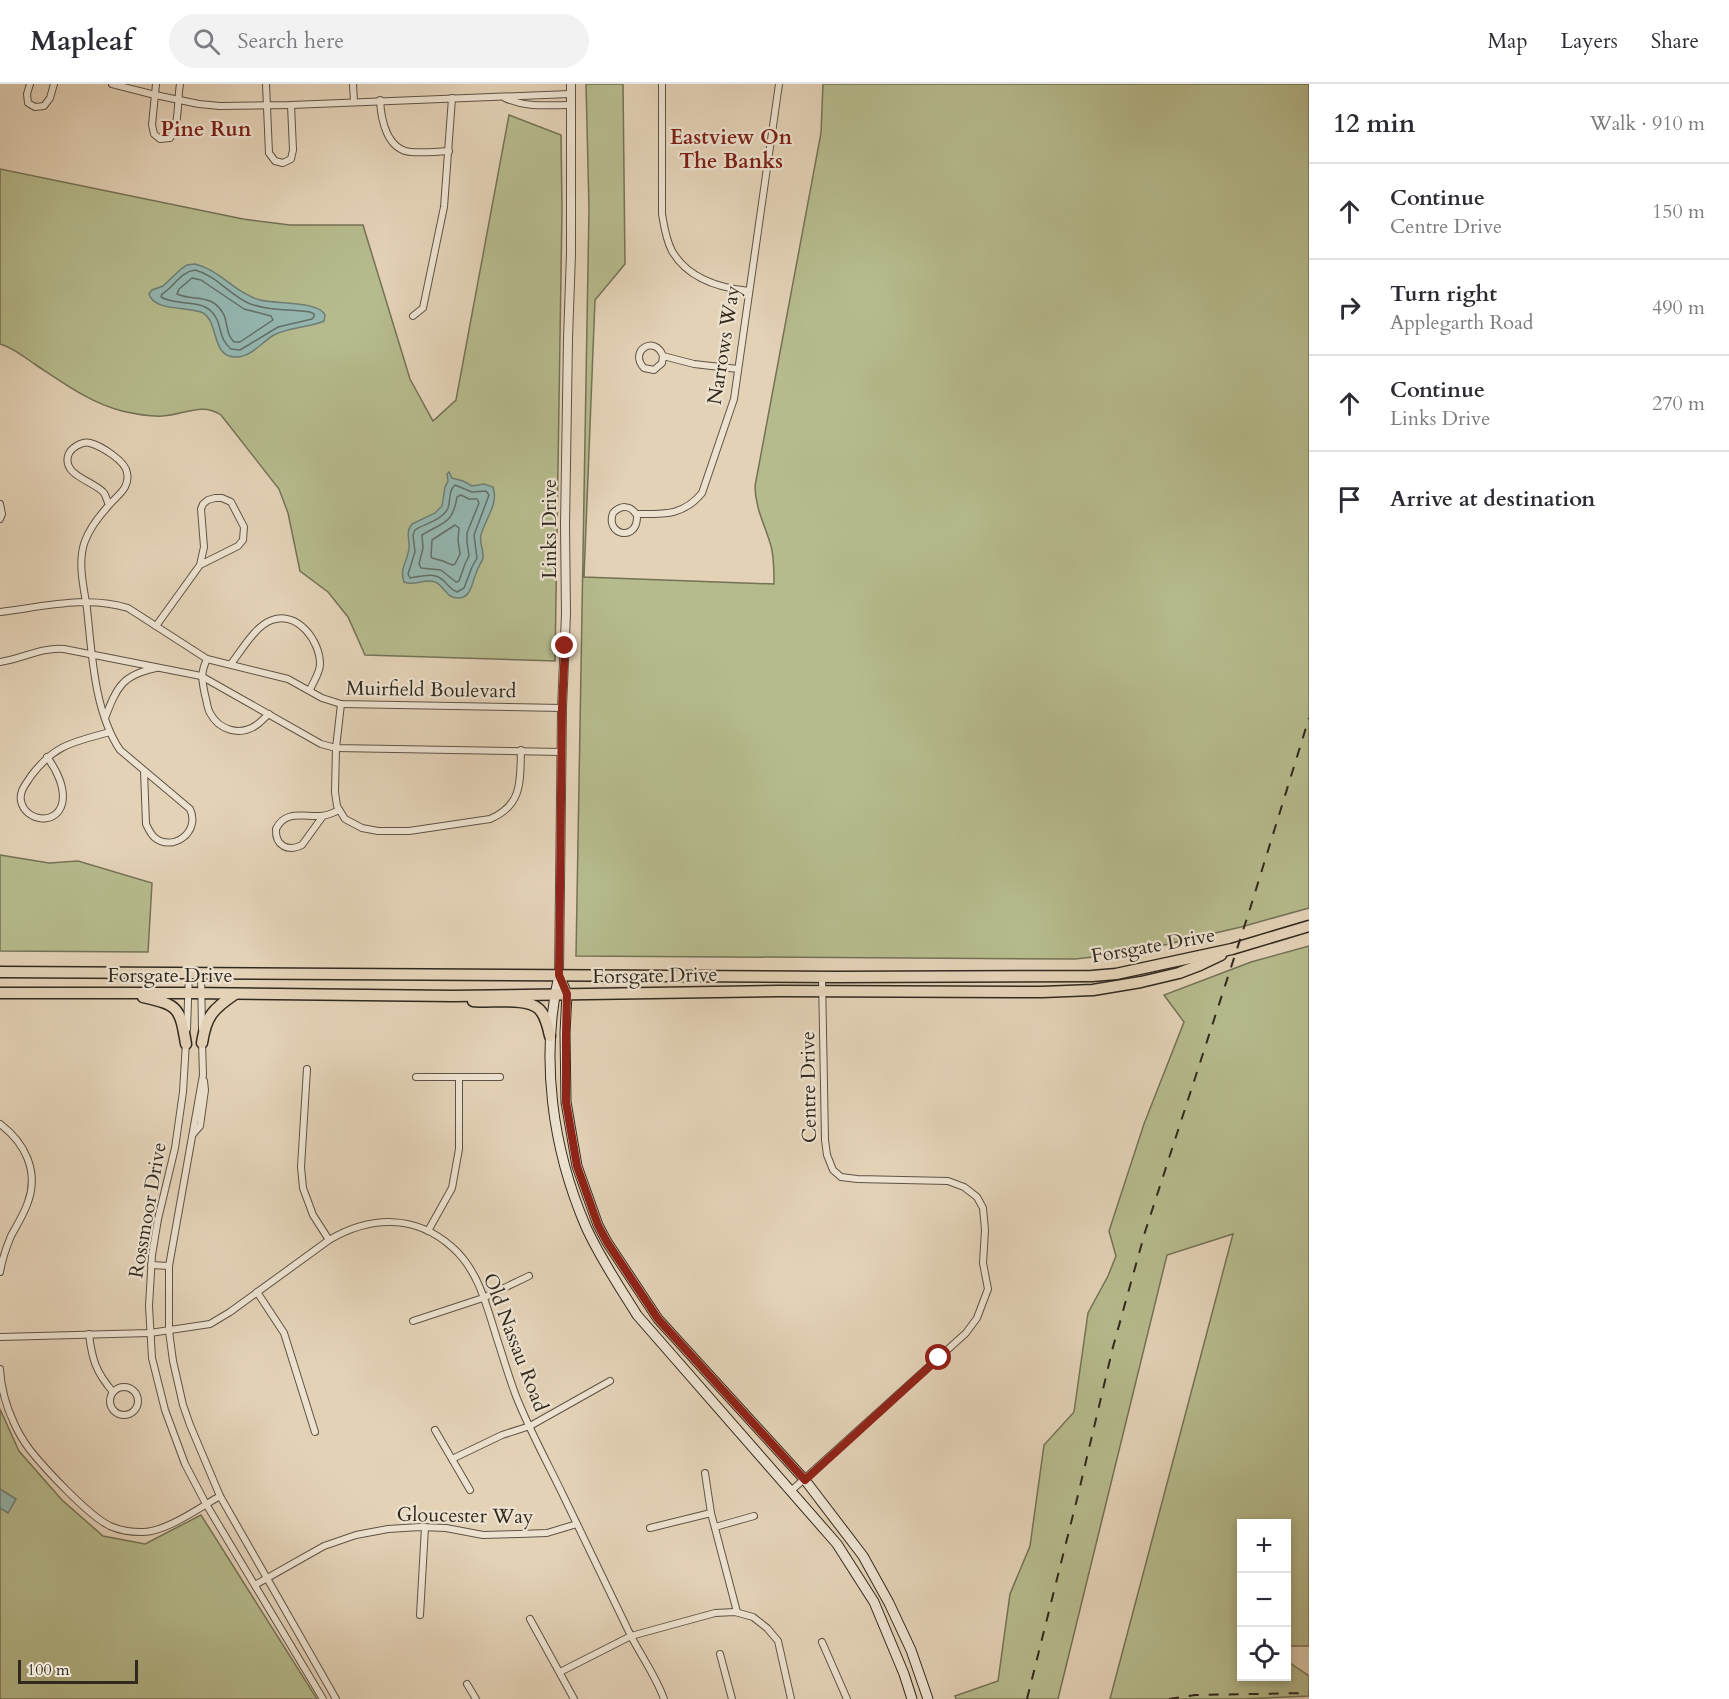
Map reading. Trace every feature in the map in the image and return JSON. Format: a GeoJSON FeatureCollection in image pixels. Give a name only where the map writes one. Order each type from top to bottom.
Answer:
{"type":"FeatureCollection","features":[{"type":"Feature","properties":{"kind":"main road","name":"Forsgate Drive"},"geometry":{"type":"LineString","coordinates":[[0,972],[822,977],[1092,976],[1116,974],[1232,949],[1309,926]]}},
{"type":"Feature","properties":{"kind":"main road","name":"Forsgate Drive"},"geometry":{"type":"LineString","coordinates":[[0,993],[453,996],[779,991],[1042,992],[1093,990],[1141,982],[1179,973],[1232,949]]}},
{"type":"Feature","properties":{"kind":"main road"},"geometry":{"type":"LineString","coordinates":[[559,975],[550,1036],[555,1122],[562,1154],[588,1230],[637,1315],[837,1544],[874,1602],[912,1699]]}},
{"type":"Feature","properties":{"kind":"main road"},"geometry":{"type":"LineString","coordinates":[[559,975],[567,994],[566,1102],[577,1166],[598,1225],[658,1319],[805,1480],[863,1556],[889,1602],[928,1699]]}},
{"type":"Feature","properties":{"kind":"main road"},"geometry":{"type":"LineString","coordinates":[[123,993],[154,999],[174,1006],[181,1019],[186,1044]]}},
{"type":"Feature","properties":{"kind":"main road"},"geometry":{"type":"LineString","coordinates":[[202,1043],[204,1025],[213,1010],[235,994]]}},
{"type":"Feature","properties":{"kind":"main road"},"geometry":{"type":"LineString","coordinates":[[453,996],[486,1002],[531,1004],[543,1014],[550,1036]]}},
{"type":"Feature","properties":{"kind":"street"},"geometry":{"type":"LineString","coordinates":[[30,84],[27,94],[28,103],[35,107],[44,106],[50,98],[54,84]]}},
{"type":"Feature","properties":{"kind":"street"},"geometry":{"type":"LineString","coordinates":[[112,84],[155,95],[220,106],[570,94]]}},
{"type":"Feature","properties":{"kind":"street"},"geometry":{"type":"LineString","coordinates":[[156,84],[152,125],[154,134],[160,139],[170,138],[174,132],[180,84]]}},
{"type":"Feature","properties":{"kind":"street"},"geometry":{"type":"LineString","coordinates":[[266,84],[269,153],[275,161],[284,163],[291,159],[293,150],[291,105]]}},
{"type":"Feature","properties":{"kind":"street"},"geometry":{"type":"LineString","coordinates":[[353,84],[354,102]]}},
{"type":"Feature","properties":{"kind":"street","name":"Links Drive"},"geometry":{"type":"LineString","coordinates":[[559,975],[571,254],[570,84]]}},
{"type":"Feature","properties":{"kind":"street"},"geometry":{"type":"LineString","coordinates":[[663,84],[662,214],[672,251],[688,270],[708,282],[728,289],[749,291]]}},
{"type":"Feature","properties":{"kind":"street","name":"Narrows Way"},"geometry":{"type":"LineString","coordinates":[[638,518],[636,527],[626,533],[615,529],[611,521],[613,513],[622,507],[630,508],[636,514],[667,514],[693,503],[702,493],[734,399],[779,84]]}},
{"type":"Feature","properties":{"kind":"street"},"geometry":{"type":"LineString","coordinates":[[502,96],[525,105],[570,105]]}},
{"type":"Feature","properties":{"kind":"street"},"geometry":{"type":"LineString","coordinates":[[413,316],[423,308],[444,207],[452,98]]}},
{"type":"Feature","properties":{"kind":"street"},"geometry":{"type":"LineString","coordinates":[[380,100],[384,127],[392,141],[401,149],[410,152],[449,152]]}},
{"type":"Feature","properties":{"kind":"street"},"geometry":{"type":"LineString","coordinates":[[663,356],[662,363],[654,370],[644,368],[639,361],[640,352],[649,345],[659,349],[663,356],[694,364],[738,369]]}},
{"type":"Feature","properties":{"kind":"street"},"geometry":{"type":"LineString","coordinates":[[109,505],[104,493],[98,487],[70,467],[68,456],[70,451],[79,444],[90,443],[118,459],[125,466],[127,473],[125,487],[89,532],[84,543],[82,560],[95,681],[110,732],[120,750],[190,808],[193,820],[185,837],[173,842],[165,842],[154,837],[150,831],[146,824],[144,771]]}},
{"type":"Feature","properties":{"kind":"street"},"geometry":{"type":"LineString","coordinates":[[156,626],[200,565],[204,547],[201,509],[203,504],[208,500],[222,498],[231,502],[244,527],[243,540],[238,546],[200,565]]}},
{"type":"Feature","properties":{"kind":"street"},"geometry":{"type":"LineString","coordinates":[[0,504],[2,514],[0,519]]}},
{"type":"Feature","properties":{"kind":"street","name":"Muirfield Boulevard"},"geometry":{"type":"LineString","coordinates":[[0,612],[86,601],[114,604],[128,608],[207,659],[288,679],[322,698],[341,704],[562,708]]}},
{"type":"Feature","properties":{"kind":"street"},"geometry":{"type":"LineString","coordinates":[[231,664],[266,623],[273,619],[289,619],[298,622],[310,634],[318,654],[320,663],[318,672],[310,690]]}},
{"type":"Feature","properties":{"kind":"street"},"geometry":{"type":"LineString","coordinates":[[0,662],[54,648],[201,676],[321,744],[336,748],[562,752]]}},
{"type":"Feature","properties":{"kind":"street"},"geometry":{"type":"LineString","coordinates":[[207,659],[201,676],[208,709],[211,716],[224,728],[247,730],[259,724],[269,714]]}},
{"type":"Feature","properties":{"kind":"street"},"geometry":{"type":"LineString","coordinates":[[105,718],[120,685],[139,671],[160,667]]}},
{"type":"Feature","properties":{"kind":"street"},"geometry":{"type":"LineString","coordinates":[[341,704],[336,748],[335,792],[339,810],[345,819],[362,828],[378,831],[408,831],[490,819],[499,815],[507,809],[518,793],[521,750]]}},
{"type":"Feature","properties":{"kind":"street"},"geometry":{"type":"LineString","coordinates":[[48,757],[59,777],[63,802],[52,817],[40,819],[30,815],[24,809],[21,803],[22,788],[48,757],[57,750],[110,732]]}},
{"type":"Feature","properties":{"kind":"street"},"geometry":{"type":"LineString","coordinates":[[323,816],[302,845],[288,849],[277,840],[276,829],[284,818],[323,816],[339,810]]}},
{"type":"Feature","properties":{"kind":"street","name":"Rossmoor Drive"},"geometry":{"type":"LineString","coordinates":[[201,972],[203,1075],[169,1266],[169,1331],[173,1361],[183,1404],[194,1436],[220,1496],[336,1699]]}},
{"type":"Feature","properties":{"kind":"street","name":"Rossmoor Drive"},"geometry":{"type":"LineString","coordinates":[[189,973],[183,1092],[175,1148],[158,1218],[151,1265],[149,1298],[152,1358],[165,1410],[185,1464],[206,1504],[323,1699]]}},
{"type":"Feature","properties":{"kind":"street","name":"Centre Drive"},"geometry":{"type":"LineString","coordinates":[[792,1490],[966,1333],[977,1318],[988,1289],[983,1263],[985,1230],[982,1208],[977,1197],[964,1186],[948,1181],[857,1179],[841,1177],[833,1170],[827,1155],[825,1140],[822,977]]}},
{"type":"Feature","properties":{"kind":"street"},"geometry":{"type":"LineString","coordinates":[[307,1069],[301,1167],[303,1188],[313,1215],[329,1240]]}},
{"type":"Feature","properties":{"kind":"street"},"geometry":{"type":"LineString","coordinates":[[416,1077],[500,1077]]}},
{"type":"Feature","properties":{"kind":"street"},"geometry":{"type":"LineString","coordinates":[[428,1231],[452,1188],[459,1149],[459,1077]]}},
{"type":"Feature","properties":{"kind":"street"},"geometry":{"type":"LineString","coordinates":[[0,1124],[22,1145],[32,1175],[28,1203],[11,1238],[0,1272]]}},
{"type":"Feature","properties":{"kind":"street"},"geometry":{"type":"LineString","coordinates":[[178,1126],[193,1131]]}},
{"type":"Feature","properties":{"kind":"street","name":"Old Nassau Road"},"geometry":{"type":"LineString","coordinates":[[0,1338],[150,1333],[210,1324],[346,1230],[378,1222],[411,1224],[428,1231],[453,1248],[473,1272],[517,1397],[664,1699]]}},
{"type":"Feature","properties":{"kind":"street"},"geometry":{"type":"LineString","coordinates":[[151,1265],[169,1266]]}},
{"type":"Feature","properties":{"kind":"street"},"geometry":{"type":"LineString","coordinates":[[413,1321],[483,1298],[530,1276]]}},
{"type":"Feature","properties":{"kind":"street"},"geometry":{"type":"LineString","coordinates":[[257,1292],[284,1333],[315,1432]]}},
{"type":"Feature","properties":{"kind":"street"},"geometry":{"type":"LineString","coordinates":[[89,1334],[95,1366],[113,1392]]}},
{"type":"Feature","properties":{"kind":"street"},"geometry":{"type":"LineString","coordinates":[[0,1370],[5,1401],[29,1449],[94,1516],[110,1526],[144,1533],[164,1527],[220,1496]]}},
{"type":"Feature","properties":{"kind":"street"},"geometry":{"type":"LineString","coordinates":[[452,1459],[502,1435],[530,1426],[610,1381]]}},
{"type":"Feature","properties":{"kind":"street"},"geometry":{"type":"LineString","coordinates":[[124,1387],[134,1390],[139,1401],[138,1407],[126,1416],[116,1413],[110,1402],[113,1392],[124,1387]]}},
{"type":"Feature","properties":{"kind":"street"},"geometry":{"type":"LineString","coordinates":[[435,1430],[470,1490]]}},
{"type":"Feature","properties":{"kind":"street"},"geometry":{"type":"LineString","coordinates":[[705,1473],[711,1513],[736,1612]]}},
{"type":"Feature","properties":{"kind":"street"},"geometry":{"type":"LineString","coordinates":[[650,1528],[711,1513]]}},
{"type":"Feature","properties":{"kind":"street"},"geometry":{"type":"LineString","coordinates":[[715,1527],[754,1516]]}},
{"type":"Feature","properties":{"kind":"street","name":"Gloucester Way"},"geometry":{"type":"LineString","coordinates":[[255,1585],[324,1546],[356,1535],[388,1529],[425,1527],[483,1534],[547,1533],[577,1524]]}},
{"type":"Feature","properties":{"kind":"street"},"geometry":{"type":"LineString","coordinates":[[420,1615],[425,1527]]}},
{"type":"Feature","properties":{"kind":"street"},"geometry":{"type":"LineString","coordinates":[[560,1672],[631,1635],[714,1613],[736,1612],[753,1617],[778,1641],[791,1699]]}},
{"type":"Feature","properties":{"kind":"street"},"geometry":{"type":"LineString","coordinates":[[531,1619],[574,1699]]}},
{"type":"Feature","properties":{"kind":"street"},"geometry":{"type":"LineString","coordinates":[[822,1642],[845,1699]]}},
{"type":"Feature","properties":{"kind":"street"},"geometry":{"type":"LineString","coordinates":[[720,1654],[732,1699]]}},
{"type":"Feature","properties":{"kind":"street"},"geometry":{"type":"LineString","coordinates":[[467,1684],[476,1699]]}},
{"type":"Feature","properties":{"kind":"green space"},"geometry":{"type":"Polygon","coordinates":[[[586,84],[623,84],[625,264],[595,300],[584,577],[774,584],[772,550],[758,509],[755,486],[821,133],[823,84],[1309,84],[1309,908],[1241,927],[1130,953],[1075,959],[576,956],[589,209],[586,84]]]}},
{"type":"Feature","properties":{"kind":"green space"},"geometry":{"type":"Polygon","coordinates":[[[509,115],[561,135],[562,209],[555,661],[365,655],[348,617],[328,592],[300,571],[288,513],[279,489],[221,415],[214,411],[200,409],[153,416],[110,407],[77,391],[14,350],[0,344],[0,169],[243,219],[290,225],[363,225],[410,379],[433,421],[456,400],[509,115]]]}},
{"type":"Feature","properties":{"kind":"green space"},"geometry":{"type":"Polygon","coordinates":[[[0,855],[49,863],[78,861],[152,883],[148,952],[0,951],[0,855]]]}},
{"type":"Feature","properties":{"kind":"green space"},"geometry":{"type":"Polygon","coordinates":[[[1309,946],[1309,1646],[1291,1646],[1291,1519],[1237,1519],[1237,1681],[1291,1681],[1291,1664],[1309,1676],[1309,1696],[1244,1699],[1110,1699],[1233,1234],[1167,1255],[1058,1699],[956,1699],[955,1696],[998,1681],[1010,1594],[1030,1546],[1044,1445],[1074,1412],[1088,1313],[1116,1256],[1109,1231],[1144,1124],[1184,1022],[1164,995],[1251,962],[1309,946]]]}},
{"type":"Feature","properties":{"kind":"green space"},"geometry":{"type":"Polygon","coordinates":[[[0,1409],[19,1451],[62,1500],[103,1536],[145,1544],[201,1515],[317,1699],[0,1699],[0,1409]]]}},
{"type":"Feature","properties":{"kind":"water"},"geometry":{"type":"Polygon","coordinates":[[[195,264],[212,271],[251,297],[306,305],[321,310],[325,315],[324,321],[274,335],[243,356],[229,356],[219,347],[212,324],[203,313],[158,304],[149,294],[152,290],[163,286],[187,265],[195,264]]]}},
{"type":"Feature","properties":{"kind":"water"},"geometry":{"type":"Polygon","coordinates":[[[449,472],[452,478],[472,486],[484,484],[493,487],[494,493],[493,505],[481,535],[482,560],[469,593],[462,598],[450,596],[435,582],[408,583],[404,582],[403,577],[409,548],[410,527],[435,513],[442,506],[449,472]]]}},
{"type":"Feature","properties":{"kind":"water"},"geometry":{"type":"Polygon","coordinates":[[[0,1489],[16,1499],[8,1513],[0,1508],[0,1489]]]}},
{"type":"Feature","properties":{"kind":"railway"},"geometry":{"type":"LineString","coordinates":[[1027,1699],[1113,1347],[1145,1232],[1249,912],[1309,718]]}},
{"type":"Feature","properties":{"kind":"railway"},"geometry":{"type":"LineString","coordinates":[[1169,1699],[1195,1695],[1309,1693]]}},
{"type":"Feature","properties":{"kind":"district","name":"Pine Run"},"geometry":{"type":"Point","coordinates":[206,129]}},
{"type":"Feature","properties":{"kind":"district","name":"Eastview On The Banks"},"geometry":{"type":"Point","coordinates":[731,149]}},
{"type":"Feature","properties":{"kind":"route"},"geometry":{"type":"LineString","coordinates":[[565,646],[562,708],[559,975],[567,994],[566,1102],[577,1166],[598,1225],[658,1319],[805,1480],[939,1358]]}}]}
